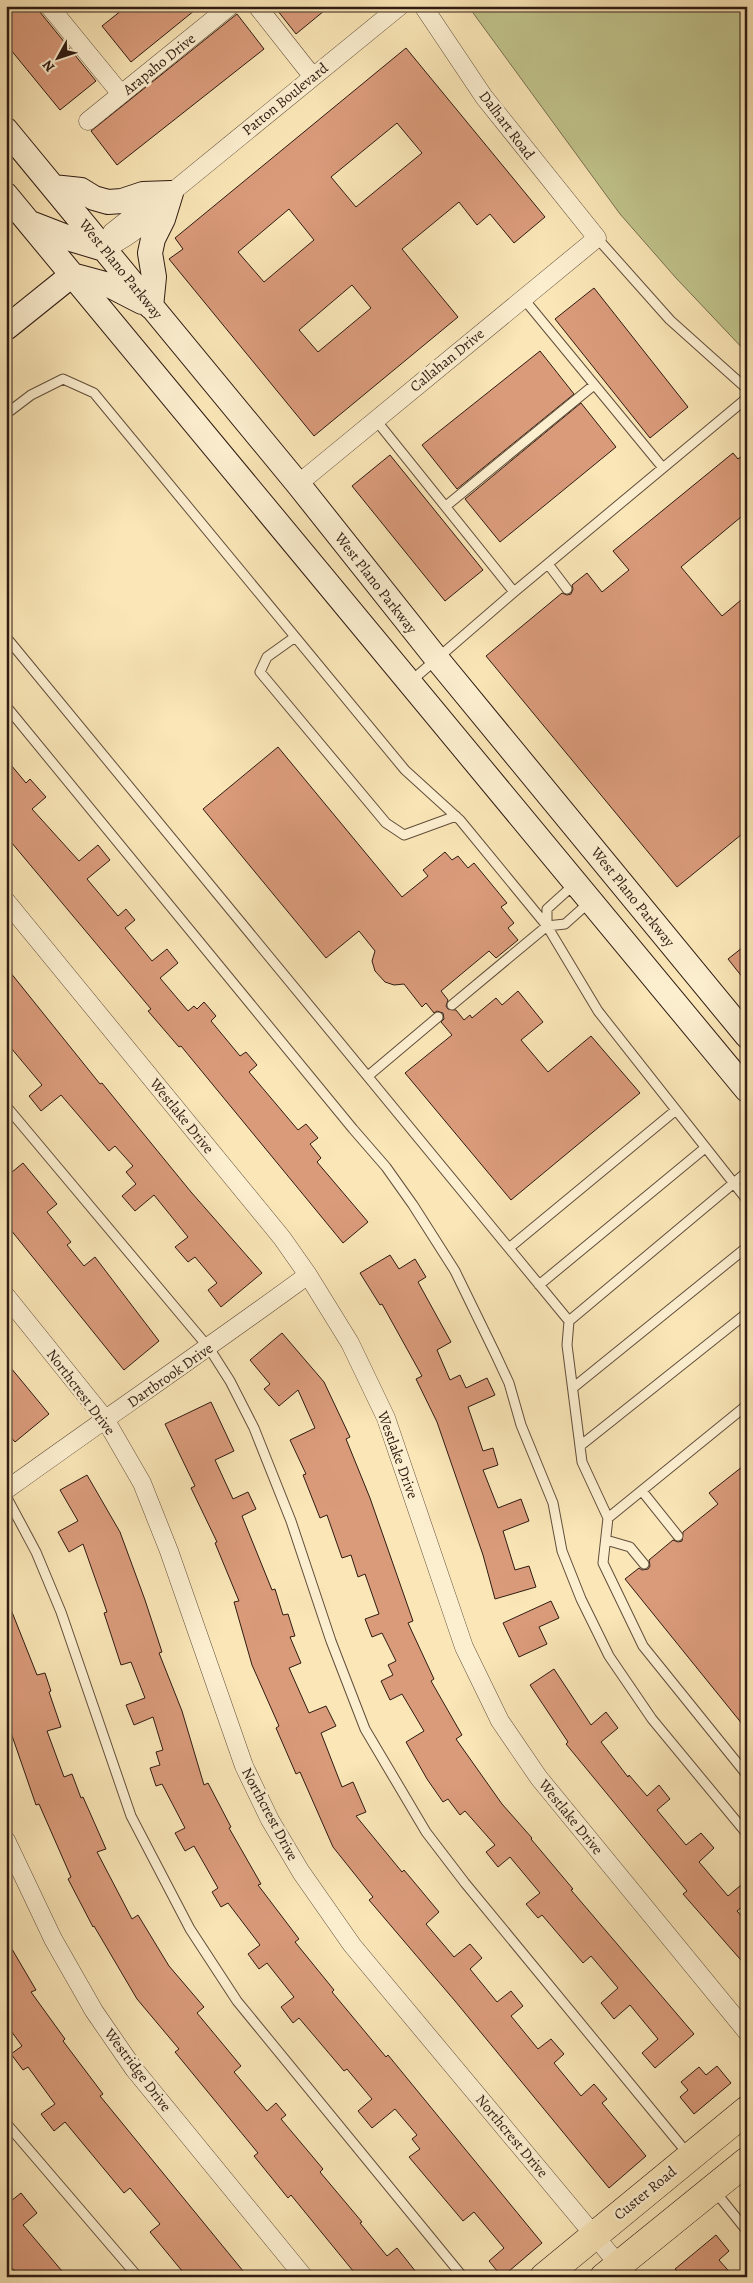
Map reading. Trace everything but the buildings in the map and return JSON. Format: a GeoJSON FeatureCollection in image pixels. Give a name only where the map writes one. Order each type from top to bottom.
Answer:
{"type":"FeatureCollection","features":[{"type":"Feature","properties":{"kind":"main road","name":"West Plano Parkway"},"geometry":{"type":"LineString","coordinates":[[6,130],[298,484],[437,659],[747,1036]]}},
{"type":"Feature","properties":{"kind":"main road"},"geometry":{"type":"LineString","coordinates":[[53,187],[81,190],[94,198],[108,202],[122,201],[144,194],[171,193],[163,219],[153,239],[150,253],[154,277],[151,307],[98,280],[72,275]]}},
{"type":"Feature","properties":{"kind":"main road"},"geometry":{"type":"LineString","coordinates":[[6,195],[747,1090]]}},
{"type":"Feature","properties":{"kind":"main road"},"geometry":{"type":"LineString","coordinates":[[6,328],[72,275],[75,213]]}},
{"type":"Feature","properties":{"kind":"main road"},"geometry":{"type":"LineString","coordinates":[[28,222],[74,240],[104,249],[98,280],[98,307]]}},
{"type":"Feature","properties":{"kind":"main road"},"geometry":{"type":"LineString","coordinates":[[583,893],[606,865]]}},
{"type":"Feature","properties":{"kind":"main road","name":"Custer Road"},"geometry":{"type":"LineString","coordinates":[[544,2277],[747,2110]]}},
{"type":"Feature","properties":{"kind":"main road"},"geometry":{"type":"LineString","coordinates":[[617,2273],[712,2188],[747,2161]]}},
{"type":"Feature","properties":{"kind":"street"},"geometry":{"type":"LineString","coordinates":[[49,6],[121,94]]}},
{"type":"Feature","properties":{"kind":"street","name":"Arapaho Drive"},"geometry":{"type":"LineString","coordinates":[[88,121],[230,6]]}},
{"type":"Feature","properties":{"kind":"street"},"geometry":{"type":"LineString","coordinates":[[257,6],[313,77]]}},
{"type":"Feature","properties":{"kind":"street","name":"Patton Boulevard"},"geometry":{"type":"LineString","coordinates":[[104,249],[119,242],[157,212],[171,193],[400,6]]}},
{"type":"Feature","properties":{"kind":"street","name":"Dalhart Road"},"geometry":{"type":"LineString","coordinates":[[423,6],[484,97],[597,238]]}},
{"type":"Feature","properties":{"kind":"street","name":"Callahan Drive"},"geometry":{"type":"LineString","coordinates":[[298,484],[597,238]]}},
{"type":"Feature","properties":{"kind":"street","name":"Westlake Drive"},"geometry":{"type":"LineString","coordinates":[[6,901],[282,1238],[308,1275],[350,1343],[386,1418],[464,1647],[500,1721],[539,1778],[747,2032]]}},
{"type":"Feature","properties":{"kind":"street","name":"Dartbrook Drive"},"geometry":{"type":"LineString","coordinates":[[6,1490],[209,1348],[308,1275]]}},
{"type":"Feature","properties":{"kind":"street","name":"Northcrest Drive"},"geometry":{"type":"LineString","coordinates":[[6,1296],[105,1419],[142,1483],[169,1551],[244,1766],[270,1820],[301,1872],[352,1945],[594,2235],[617,2273]]}},
{"type":"Feature","properties":{"kind":"street","name":"Westridge Drive"},"geometry":{"type":"LineString","coordinates":[[6,1840],[53,1939],[94,2012],[134,2070],[304,2277]]}},
{"type":"Feature","properties":{"kind":"lane"},"geometry":{"type":"LineString","coordinates":[[597,238],[670,320],[747,389]]}},
{"type":"Feature","properties":{"kind":"lane"},"geometry":{"type":"LineString","coordinates":[[523,298],[662,468]]}},
{"type":"Feature","properties":{"kind":"lane"},"geometry":{"type":"LineString","coordinates":[[6,414],[31,394],[63,379],[94,393],[405,770],[456,816],[547,926],[598,1011],[747,1200]]}},
{"type":"Feature","properties":{"kind":"lane"},"geometry":{"type":"LineString","coordinates":[[446,506],[594,385]]}},
{"type":"Feature","properties":{"kind":"lane"},"geometry":{"type":"LineString","coordinates":[[410,682],[514,592],[747,398]]}},
{"type":"Feature","properties":{"kind":"lane"},"geometry":{"type":"LineString","coordinates":[[375,419],[514,592]]}},
{"type":"Feature","properties":{"kind":"lane"},"geometry":{"type":"LineString","coordinates":[[548,564],[567,589]]}},
{"type":"Feature","properties":{"kind":"lane"},"geometry":{"type":"LineString","coordinates":[[6,637],[569,1321],[567,1345],[574,1386],[582,1462],[608,1518],[603,1562],[642,1646],[747,1775]]}},
{"type":"Feature","properties":{"kind":"lane"},"geometry":{"type":"LineString","coordinates":[[295,637],[267,657],[260,672],[386,822],[404,835],[456,816]]}},
{"type":"Feature","properties":{"kind":"lane"},"geometry":{"type":"LineString","coordinates":[[6,706],[353,1129],[386,1166],[413,1205],[455,1271],[509,1383],[521,1425],[553,1503],[562,1551],[581,1600],[609,1656],[652,1719],[747,1834]]}},
{"type":"Feature","properties":{"kind":"lane"},"geometry":{"type":"LineString","coordinates":[[452,1005],[547,926],[565,924],[584,907],[583,893],[568,890],[547,909],[547,926]]}},
{"type":"Feature","properties":{"kind":"lane"},"geometry":{"type":"LineString","coordinates":[[368,1076],[438,1017]]}},
{"type":"Feature","properties":{"kind":"lane"},"geometry":{"type":"LineString","coordinates":[[6,1106],[209,1348],[230,1381],[254,1428],[291,1521],[331,1641],[365,1729],[426,1832],[465,1883],[690,2156]]}},
{"type":"Feature","properties":{"kind":"lane"},"geometry":{"type":"LineString","coordinates":[[509,1248],[676,1110]]}},
{"type":"Feature","properties":{"kind":"lane"},"geometry":{"type":"LineString","coordinates":[[539,1284],[705,1148]]}},
{"type":"Feature","properties":{"kind":"lane"},"geometry":{"type":"LineString","coordinates":[[569,1321],[747,1172]]}},
{"type":"Feature","properties":{"kind":"lane"},"geometry":{"type":"LineString","coordinates":[[574,1386],[747,1247]]}},
{"type":"Feature","properties":{"kind":"lane"},"geometry":{"type":"LineString","coordinates":[[580,1446],[747,1313]]}},
{"type":"Feature","properties":{"kind":"lane"},"geometry":{"type":"LineString","coordinates":[[608,1518],[747,1405]]}},
{"type":"Feature","properties":{"kind":"lane"},"geometry":{"type":"LineString","coordinates":[[642,1491],[678,1536]]}},
{"type":"Feature","properties":{"kind":"lane"},"geometry":{"type":"LineString","coordinates":[[6,1496],[36,1552],[61,1612],[131,1816],[190,1929],[237,2001],[463,2277]]}},
{"type":"Feature","properties":{"kind":"lane"},"geometry":{"type":"LineString","coordinates":[[606,1540],[630,1547],[644,1564]]}},
{"type":"Feature","properties":{"kind":"lane"},"geometry":{"type":"LineString","coordinates":[[6,2123],[138,2277]]}},
{"type":"Feature","properties":{"kind":"lane"},"geometry":{"type":"LineString","coordinates":[[712,2188],[747,2231]]}},
{"type":"Feature","properties":{"kind":"green space"},"geometry":{"type":"Polygon","coordinates":[[[468,6],[747,6],[747,353],[676,278],[620,214],[468,6]]]}}]}
